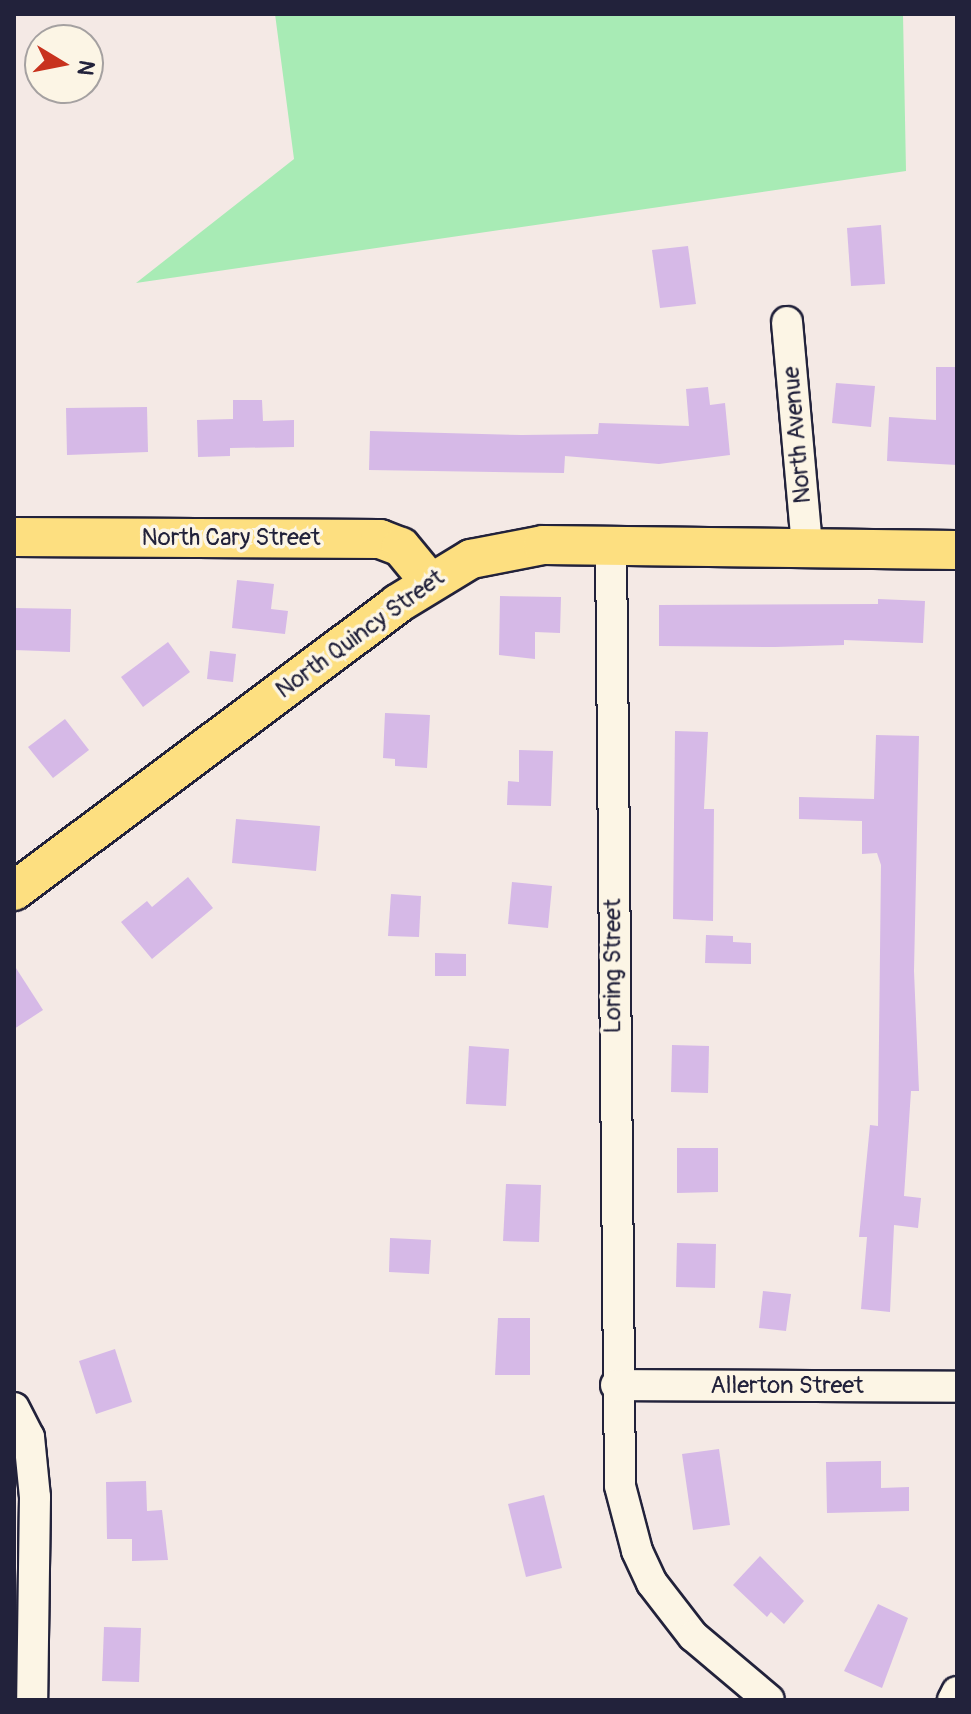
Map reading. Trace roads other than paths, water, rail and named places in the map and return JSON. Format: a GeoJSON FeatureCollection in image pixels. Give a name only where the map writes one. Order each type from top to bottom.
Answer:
{"type":"FeatureCollection","features":[{"type":"Feature","properties":{"kind":"main road","name":"North Cary Street"},"geometry":{"type":"LineString","coordinates":[[14,537],[380,539],[401,547],[429,581]]}},
{"type":"Feature","properties":{"kind":"main road","name":"North Quincy Street"},"geometry":{"type":"LineString","coordinates":[[14,891],[429,581],[506,549],[611,546],[957,550]]}},
{"type":"Feature","properties":{"kind":"street","name":"North Avenue"},"geometry":{"type":"LineString","coordinates":[[787,322],[807,548]]}},
{"type":"Feature","properties":{"kind":"street","name":"Loring Street"},"geometry":{"type":"LineString","coordinates":[[611,546],[616,1385],[620,1486],[637,1551],[652,1583],[693,1636],[769,1700]]}},
{"type":"Feature","properties":{"kind":"street","name":"Allerton Street"},"geometry":{"type":"LineString","coordinates":[[616,1385],[957,1387]]}},
{"type":"Feature","properties":{"kind":"street"},"geometry":{"type":"LineString","coordinates":[[14,1408],[29,1437],[35,1497],[32,1700]]}},
{"type":"Feature","properties":{"kind":"street"},"geometry":{"type":"LineString","coordinates":[[953,1700],[957,1692]]}}]}
